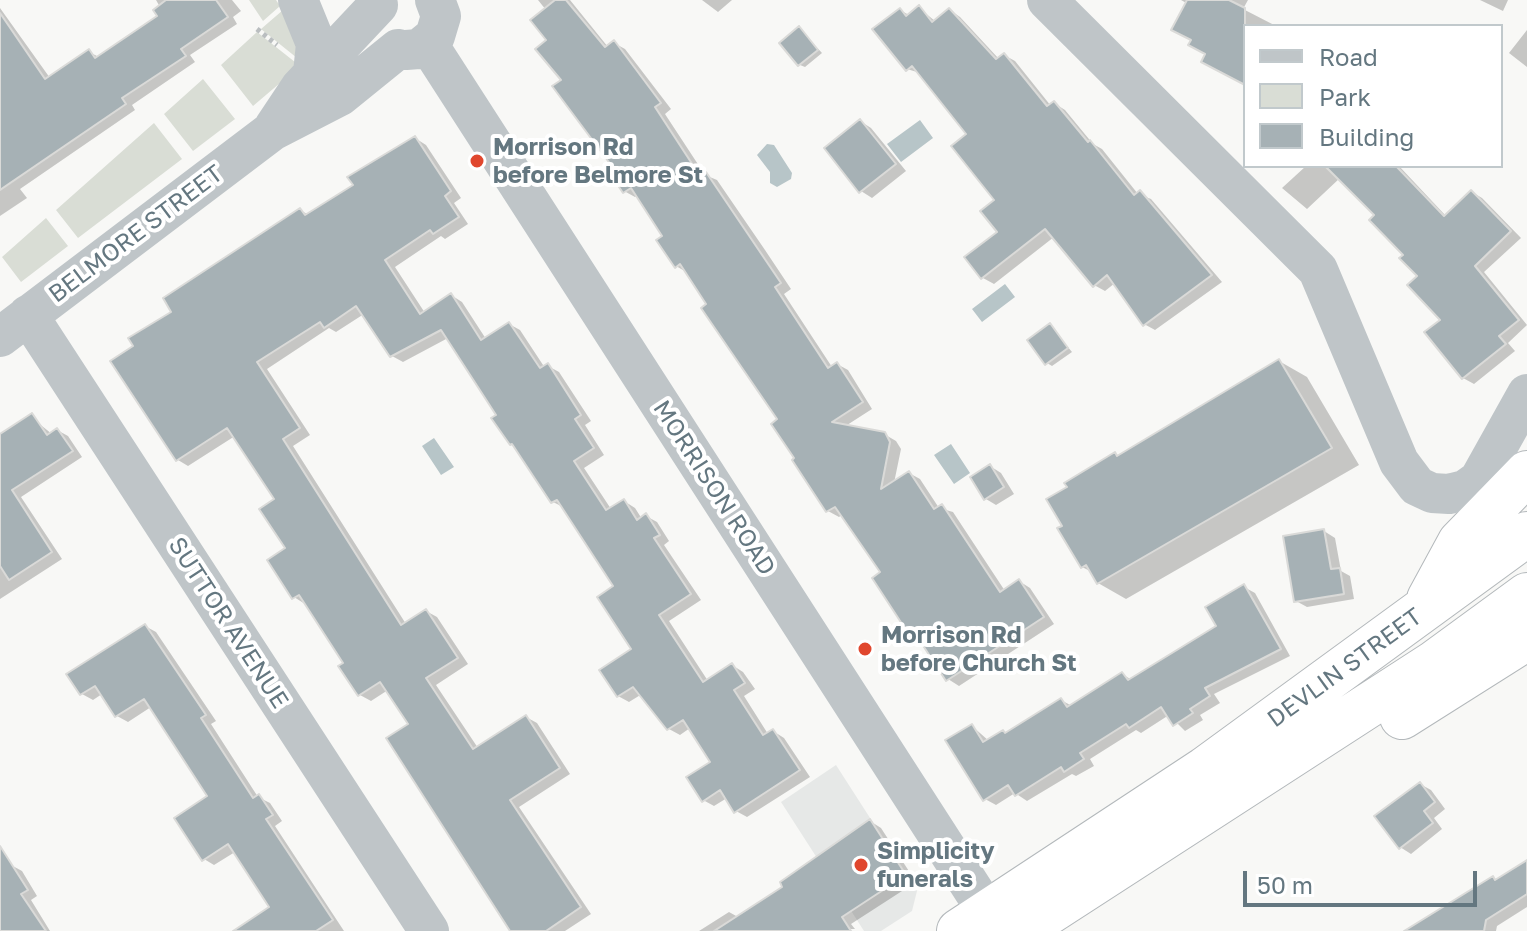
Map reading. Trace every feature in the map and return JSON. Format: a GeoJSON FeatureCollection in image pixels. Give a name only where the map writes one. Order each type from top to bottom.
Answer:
{"type":"FeatureCollection","features":[{"type":"Feature","properties":{"kind":"highway"},"geometry":{"type":"LineString","coordinates":[[1422,612],[1460,542],[1527,473]]}},
{"type":"Feature","properties":{"kind":"highway","name":"DEVLIN STREET"},"geometry":{"type":"LineString","coordinates":[[1176,809],[1422,612],[1527,534]]}},
{"type":"Feature","properties":{"kind":"highway","name":"DEVLIN STREET"},"geometry":{"type":"LineString","coordinates":[[1176,809],[1236,788],[1434,663],[1527,595]]}},
{"type":"Feature","properties":{"kind":"highway"},"geometry":{"type":"LineString","coordinates":[[1236,788],[1335,756],[1467,678],[1527,638]]}},
{"type":"Feature","properties":{"kind":"highway"},"geometry":{"type":"LineString","coordinates":[[992,926],[1176,809]]}},
{"type":"Feature","properties":{"kind":"street"},"geometry":{"type":"LineString","coordinates":[[300,0],[331,22],[353,31]]}},
{"type":"Feature","properties":{"kind":"street"},"geometry":{"type":"LineString","coordinates":[[300,0],[316,44],[353,31]]}},
{"type":"Feature","properties":{"kind":"street"},"geometry":{"type":"LineString","coordinates":[[413,46],[440,26],[441,16],[435,0]]}},
{"type":"Feature","properties":{"kind":"street"},"geometry":{"type":"LineString","coordinates":[[1047,0],[1318,270],[1399,462],[1417,486],[1432,493],[1449,494],[1479,480],[1527,394]]}},
{"type":"Feature","properties":{"kind":"street","name":"MORRISON ROAD"},"geometry":{"type":"LineString","coordinates":[[353,31],[376,27],[389,44],[413,46],[992,926]]}},
{"type":"Feature","properties":{"kind":"street","name":"BELMORE STREET"},"geometry":{"type":"LineString","coordinates":[[272,131],[353,31]]}},
{"type":"Feature","properties":{"kind":"street","name":"BELMORE STREET"},"geometry":{"type":"LineString","coordinates":[[14,326],[272,131],[340,96],[413,46]]}},
{"type":"Feature","properties":{"kind":"street","name":"SUTTOR AVENUE"},"geometry":{"type":"LineString","coordinates":[[14,326],[429,931]]}},
{"type":"Feature","properties":{"kind":"shaded area"},"geometry":{"type":"Polygon","coordinates":[[[920,120],[933,138],[901,162],[887,144],[920,120]]]}},
{"type":"Feature","properties":{"kind":"shaded area"},"geometry":{"type":"Polygon","coordinates":[[[767,144],[774,145],[792,173],[791,179],[777,187],[770,183],[770,172],[757,155],[767,144]]]}},
{"type":"Feature","properties":{"kind":"shaded area"},"geometry":{"type":"Polygon","coordinates":[[[1005,284],[1015,297],[982,322],[972,309],[1005,284]]]}},
{"type":"Feature","properties":{"kind":"shaded area"},"geometry":{"type":"Polygon","coordinates":[[[434,438],[454,467],[441,475],[422,446],[434,438]]]}},
{"type":"Feature","properties":{"kind":"shaded area"},"geometry":{"type":"Polygon","coordinates":[[[951,444],[970,473],[954,484],[934,455],[951,444]]]}},
{"type":"Feature","properties":{"kind":"shaded area"},"geometry":{"type":"Polygon","coordinates":[[[836,765],[917,891],[912,911],[881,931],[864,931],[781,802],[836,765]]]}},
{"type":"Feature","properties":{"kind":"green space"},"geometry":{"type":"Polygon","coordinates":[[[249,0],[276,0],[280,6],[263,21],[249,0]]]}},
{"type":"Feature","properties":{"kind":"green space"},"geometry":{"type":"Polygon","coordinates":[[[283,10],[302,62],[261,29],[283,10]]]}},
{"type":"Feature","properties":{"kind":"green space"},"geometry":{"type":"Polygon","coordinates":[[[257,32],[300,66],[253,106],[221,65],[257,32]]]}},
{"type":"Feature","properties":{"kind":"green space"},"geometry":{"type":"Polygon","coordinates":[[[203,79],[235,119],[193,151],[164,114],[203,79]]]}},
{"type":"Feature","properties":{"kind":"green space"},"geometry":{"type":"Polygon","coordinates":[[[154,123],[182,159],[78,238],[56,210],[154,123]]]}},
{"type":"Feature","properties":{"kind":"green space"},"geometry":{"type":"Polygon","coordinates":[[[46,218],[68,246],[21,282],[2,257],[46,218]]]}},
{"type":"Feature","properties":{"kind":"building"},"geometry":{"type":"Polygon","coordinates":[[[166,0],[216,0],[228,17],[181,49],[186,56],[122,98],[126,104],[0,190],[0,13],[45,79],[89,49],[95,58],[157,16],[153,10],[166,0]]]}},
{"type":"Feature","properties":{"kind":"building"},"geometry":{"type":"Polygon","coordinates":[[[555,0],[566,0],[605,47],[614,40],[661,103],[655,107],[700,176],[706,172],[781,283],[775,287],[828,368],[837,362],[863,402],[832,422],[885,432],[890,442],[881,489],[909,471],[934,509],[942,504],[1000,592],[1019,579],[1044,617],[946,681],[911,627],[906,630],[872,578],[880,572],[835,507],[826,512],[792,460],[794,458],[771,424],[777,419],[701,308],[706,304],[680,264],[675,268],[656,240],[662,236],[631,188],[623,193],[609,172],[614,169],[552,86],[561,80],[535,49],[546,40],[530,20],[555,0]]]}},
{"type":"Feature","properties":{"kind":"building"},"geometry":{"type":"Polygon","coordinates":[[[1187,0],[1229,0],[1245,8],[1243,84],[1201,62],[1205,54],[1188,45],[1191,40],[1171,30],[1187,0]]]}},
{"type":"Feature","properties":{"kind":"building"},"geometry":{"type":"Polygon","coordinates":[[[919,5],[932,22],[949,8],[996,59],[1004,53],[1047,106],[1054,101],[1088,142],[1090,140],[1134,195],[1140,190],[1212,275],[1143,326],[1107,275],[1093,287],[1045,229],[981,279],[964,257],[997,232],[980,211],[994,200],[951,146],[966,134],[912,66],[906,71],[872,29],[900,8],[906,16],[919,5]]]}},
{"type":"Feature","properties":{"kind":"building"},"geometry":{"type":"Polygon","coordinates":[[[799,26],[818,50],[798,66],[779,43],[799,26]]]}},
{"type":"Feature","properties":{"kind":"building"},"geometry":{"type":"Polygon","coordinates":[[[860,119],[896,164],[859,193],[824,148],[860,119]]]}},
{"type":"Feature","properties":{"kind":"building"},"geometry":{"type":"Polygon","coordinates":[[[415,136],[451,191],[445,196],[459,217],[433,234],[430,230],[385,260],[420,314],[451,293],[481,340],[509,322],[540,368],[548,363],[581,415],[575,419],[594,448],[574,461],[606,510],[624,499],[637,520],[646,513],[660,535],[654,538],[691,594],[659,615],[703,682],[732,663],[745,683],[734,690],[763,735],[773,729],[800,770],[734,813],[720,790],[702,802],[686,777],[710,762],[683,720],[667,730],[633,687],[617,697],[599,670],[631,649],[597,597],[613,586],[557,500],[551,503],[491,418],[496,415],[441,330],[390,357],[356,306],[324,328],[320,322],[257,362],[300,428],[283,439],[401,625],[426,609],[458,658],[426,678],[473,749],[526,715],[560,768],[510,800],[581,907],[546,931],[510,931],[386,738],[408,724],[380,682],[358,696],[338,666],[343,663],[299,595],[292,599],[267,560],[285,548],[259,509],[274,499],[227,428],[176,461],[110,361],[133,346],[128,338],[171,312],[163,298],[300,208],[305,215],[353,185],[347,177],[415,136]]]}},
{"type":"Feature","properties":{"kind":"building"},"geometry":{"type":"Polygon","coordinates":[[[1327,168],[1398,168],[1444,216],[1471,190],[1511,231],[1475,266],[1519,320],[1499,336],[1506,344],[1462,379],[1424,332],[1440,320],[1407,285],[1417,276],[1399,258],[1403,255],[1369,220],[1374,215],[1327,168]]]}},
{"type":"Feature","properties":{"kind":"building"},"geometry":{"type":"Polygon","coordinates":[[[1050,323],[1068,348],[1045,365],[1027,340],[1050,323]]]}},
{"type":"Feature","properties":{"kind":"building"},"geometry":{"type":"Polygon","coordinates":[[[1279,359],[1332,448],[1097,584],[1086,565],[1081,568],[1057,528],[1062,526],[1046,499],[1067,487],[1064,483],[1115,452],[1117,456],[1279,359]]]}},
{"type":"Feature","properties":{"kind":"building"},"geometry":{"type":"Polygon","coordinates":[[[32,413],[47,435],[57,428],[73,451],[12,490],[52,552],[9,580],[0,566],[0,434],[32,413]]]}},
{"type":"Feature","properties":{"kind":"building"},"geometry":{"type":"Polygon","coordinates":[[[990,464],[1004,487],[984,500],[970,477],[990,464]]]}},
{"type":"Feature","properties":{"kind":"building"},"geometry":{"type":"Polygon","coordinates":[[[1324,529],[1331,569],[1340,568],[1344,594],[1294,602],[1283,536],[1324,529]]]}},
{"type":"Feature","properties":{"kind":"building"},"geometry":{"type":"Polygon","coordinates":[[[1244,584],[1281,649],[1205,688],[1210,696],[1190,709],[1193,713],[1173,726],[1161,707],[1129,728],[1126,724],[1080,753],[1084,759],[1064,772],[1061,767],[1015,796],[1008,785],[983,801],[945,740],[972,724],[983,742],[1003,730],[1005,733],[1061,698],[1067,707],[1122,672],[1128,680],[1216,626],[1205,607],[1244,584]]]}},
{"type":"Feature","properties":{"kind":"building"},"geometry":{"type":"Polygon","coordinates":[[[145,624],[206,715],[201,718],[253,798],[259,794],[273,815],[266,819],[333,920],[316,931],[233,931],[269,907],[228,844],[202,861],[174,818],[207,796],[144,699],[115,717],[95,686],[80,695],[66,674],[145,624]]]}},
{"type":"Feature","properties":{"kind":"building"},"geometry":{"type":"Polygon","coordinates":[[[1420,782],[1435,802],[1424,811],[1433,823],[1399,849],[1374,816],[1420,782]]]}},
{"type":"Feature","properties":{"kind":"building"},"geometry":{"type":"Polygon","coordinates":[[[870,819],[906,875],[842,917],[851,931],[714,931],[782,887],[780,882],[870,819]]]}},
{"type":"Feature","properties":{"kind":"building"},"geometry":{"type":"Polygon","coordinates":[[[0,846],[28,890],[21,894],[46,931],[0,931],[0,846]]]}},
{"type":"Feature","properties":{"kind":"building"},"geometry":{"type":"Polygon","coordinates":[[[1527,860],[1527,894],[1486,920],[1484,931],[1404,931],[1493,876],[1495,880],[1527,860]]]}},
{"type":"Feature","properties":{"kind":"place","name":"Morrison Rd before Belmore St"},"geometry":{"type":"Point","coordinates":[477,161]}},
{"type":"Feature","properties":{"kind":"place","name":"Morrison Rd before Church St"},"geometry":{"type":"Point","coordinates":[865,649]}},
{"type":"Feature","properties":{"kind":"place","name":"Simplicity funerals"},"geometry":{"type":"Point","coordinates":[861,865]}}]}
